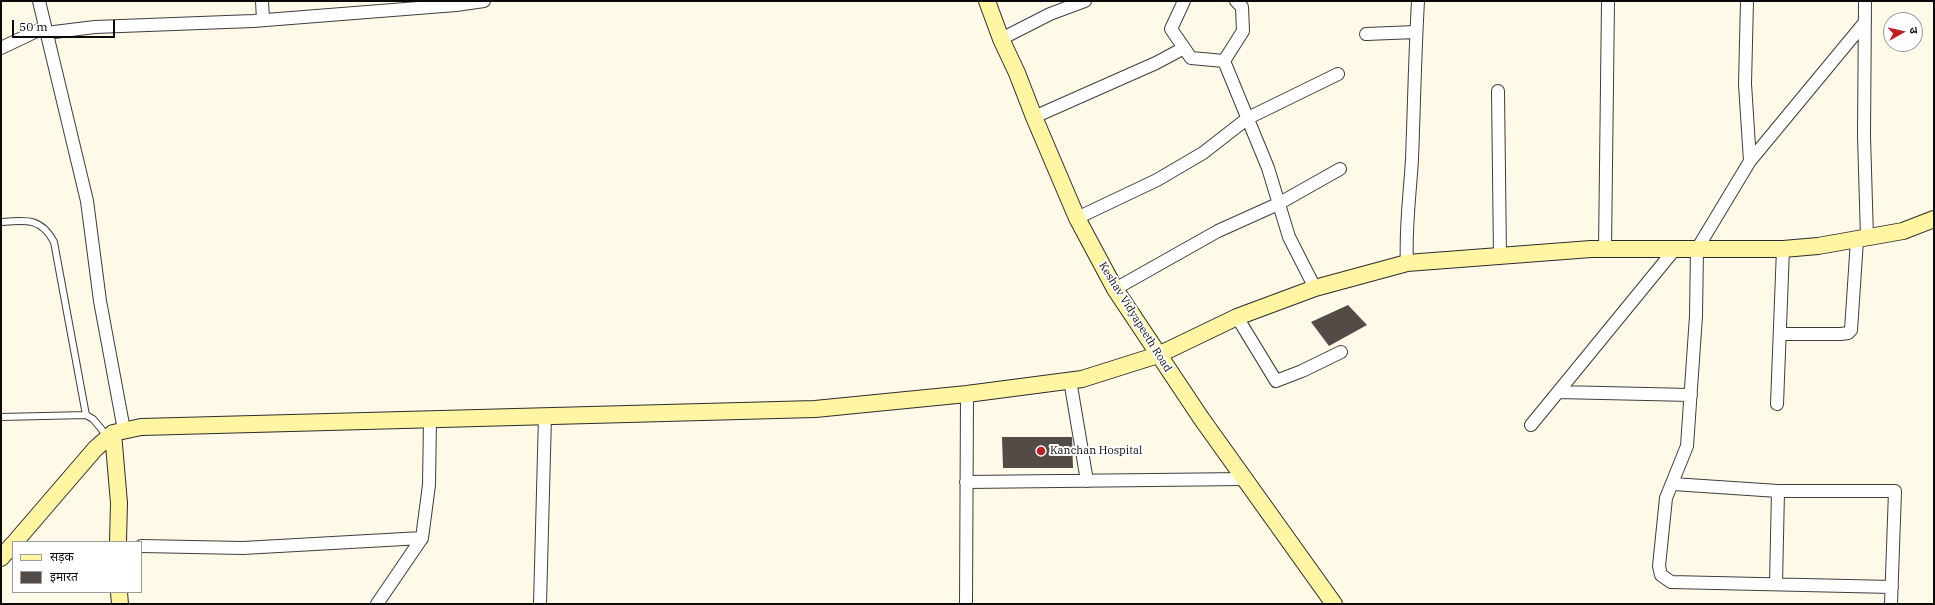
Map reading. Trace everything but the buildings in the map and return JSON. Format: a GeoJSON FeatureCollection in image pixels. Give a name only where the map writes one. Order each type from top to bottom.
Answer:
{"type":"FeatureCollection","features":[{"type":"Feature","properties":{"kind":"street"},"geometry":{"type":"LineString","coordinates":[[39,1],[87,202],[115,433],[119,503],[118,541]]}},
{"type":"Feature","properties":{"kind":"street"},"geometry":{"type":"LineString","coordinates":[[262,1],[263,20]]}},
{"type":"Feature","properties":{"kind":"street"},"geometry":{"type":"LineString","coordinates":[[1,48],[46,30],[263,20],[456,5],[479,1]]}},
{"type":"Feature","properties":{"kind":"street","name":"Keshav Vidyapeeth Road"},"geometry":{"type":"LineString","coordinates":[[987,1],[1001,39],[1017,73],[1077,218],[1115,289],[1158,355],[1334,604]]}},
{"type":"Feature","properties":{"kind":"street"},"geometry":{"type":"LineString","coordinates":[[1184,1],[1171,30],[1191,58],[1224,60]]}},
{"type":"Feature","properties":{"kind":"street"},"geometry":{"type":"LineString","coordinates":[[1224,60],[1243,31],[1242,7],[1236,1]]}},
{"type":"Feature","properties":{"kind":"street"},"geometry":{"type":"LineString","coordinates":[[1407,263],[1406,246],[1410,202],[1418,1]]}},
{"type":"Feature","properties":{"kind":"street"},"geometry":{"type":"LineString","coordinates":[[1605,249],[1608,1]]}},
{"type":"Feature","properties":{"kind":"street"},"geometry":{"type":"LineString","coordinates":[[1747,1],[1745,84],[1750,161]]}},
{"type":"Feature","properties":{"kind":"street"},"geometry":{"type":"LineString","coordinates":[[1780,334],[1841,334],[1848,333],[1851,330],[1862,239],[1865,1]]}},
{"type":"Feature","properties":{"kind":"street"},"geometry":{"type":"LineString","coordinates":[[1001,39],[1050,14],[1081,2]]}},
{"type":"Feature","properties":{"kind":"street"},"geometry":{"type":"LineString","coordinates":[[1865,22],[1750,161],[1697,249],[1696,316],[1687,446],[1664,508],[1659,566],[1661,575],[1671,582],[1892,587]]}},
{"type":"Feature","properties":{"kind":"street"},"geometry":{"type":"LineString","coordinates":[[1366,34],[1416,32]]}},
{"type":"Feature","properties":{"kind":"street"},"geometry":{"type":"LineString","coordinates":[[1034,117],[1156,63],[1184,48]]}},
{"type":"Feature","properties":{"kind":"street"},"geometry":{"type":"LineString","coordinates":[[1224,60],[1268,168],[1289,237],[1315,288]]}},
{"type":"Feature","properties":{"kind":"street"},"geometry":{"type":"LineString","coordinates":[[1077,218],[1157,180],[1203,153],[1248,118],[1338,74]]}},
{"type":"Feature","properties":{"kind":"street"},"geometry":{"type":"LineString","coordinates":[[1498,91],[1500,256]]}},
{"type":"Feature","properties":{"kind":"street"},"geometry":{"type":"LineString","coordinates":[[1115,289],[1218,231],[1278,204],[1340,169]]}},
{"type":"Feature","properties":{"kind":"street"},"geometry":{"type":"LineString","coordinates":[[16,541],[95,448],[115,433],[141,427],[815,409],[967,394],[1082,379],[1158,355],[1237,317],[1315,288],[1407,263],[1605,249],[1783,248],[1818,246],[1903,231],[1934,219]]}},
{"type":"Feature","properties":{"kind":"street"},"geometry":{"type":"LineString","coordinates":[[1777,404],[1783,248]]}},
{"type":"Feature","properties":{"kind":"street"},"geometry":{"type":"LineString","coordinates":[[1531,425],[1675,249]]}},
{"type":"Feature","properties":{"kind":"street"},"geometry":{"type":"LineString","coordinates":[[1237,317],[1276,381],[1302,371],[1341,352]]}},
{"type":"Feature","properties":{"kind":"street"},"geometry":{"type":"LineString","coordinates":[[1070,380],[1087,481]]}},
{"type":"Feature","properties":{"kind":"street"},"geometry":{"type":"LineString","coordinates":[[1558,392],[1691,395]]}},
{"type":"Feature","properties":{"kind":"street"},"geometry":{"type":"LineString","coordinates":[[966,604],[967,394]]}},
{"type":"Feature","properties":{"kind":"street"},"geometry":{"type":"LineString","coordinates":[[540,604],[545,416]]}},
{"type":"Feature","properties":{"kind":"street"},"geometry":{"type":"LineString","coordinates":[[377,604],[422,538],[429,485],[430,419]]}},
{"type":"Feature","properties":{"kind":"street"},"geometry":{"type":"LineString","coordinates":[[966,482],[1245,479]]}},
{"type":"Feature","properties":{"kind":"street"},"geometry":{"type":"LineString","coordinates":[[1673,484],[1778,491],[1895,492],[1892,604]]}},
{"type":"Feature","properties":{"kind":"street"},"geometry":{"type":"LineString","coordinates":[[1776,584],[1778,491]]}},
{"type":"Feature","properties":{"kind":"street"},"geometry":{"type":"LineString","coordinates":[[142,546],[243,548],[422,538]]}},
{"type":"Feature","properties":{"kind":"street"},"geometry":{"type":"LineString","coordinates":[[1,558],[12,545]]}},
{"type":"Feature","properties":{"kind":"lane"},"geometry":{"type":"LineString","coordinates":[[1,222],[28,220],[40,225],[48,231],[54,242],[86,415]]}},
{"type":"Feature","properties":{"kind":"lane"},"geometry":{"type":"LineString","coordinates":[[1,417],[86,415],[115,433]]}},
{"type":"Feature","properties":{"kind":"place","name":"Kanchan Hospital"},"geometry":{"type":"Point","coordinates":[1041,451]}}]}
